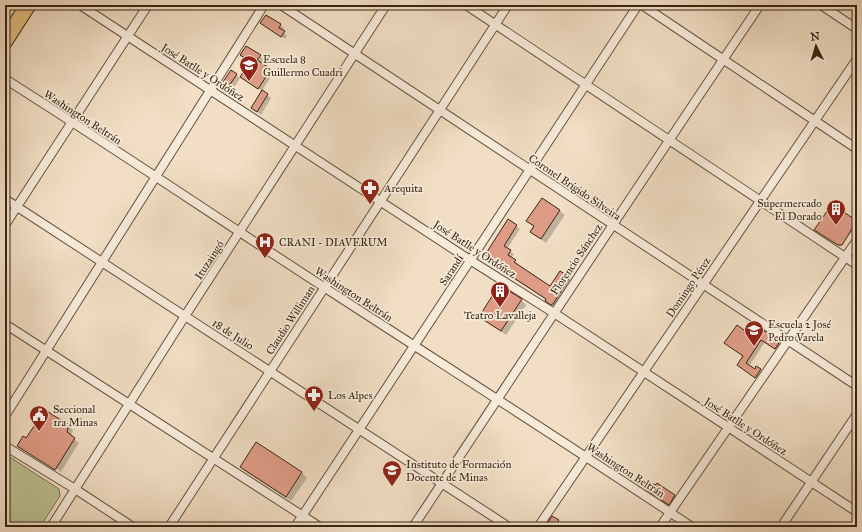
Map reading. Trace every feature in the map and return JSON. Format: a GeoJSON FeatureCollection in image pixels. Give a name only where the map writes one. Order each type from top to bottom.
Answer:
{"type":"FeatureCollection","features":[{"type":"Feature","properties":{"kind":"highway"},"geometry":{"type":"LineString","coordinates":[[5,41],[28,5]]}},
{"type":"Feature","properties":{"kind":"street","name":"José Batlle y Ordóñez"},"geometry":{"type":"LineString","coordinates":[[80,5],[470,260],[728,426],[857,512]]}},
{"type":"Feature","properties":{"kind":"street"},"geometry":{"type":"LineString","coordinates":[[5,225],[148,5]]}},
{"type":"Feature","properties":{"kind":"street"},"geometry":{"type":"LineString","coordinates":[[5,416],[264,5]]}},
{"type":"Feature","properties":{"kind":"street","name":"Coronel Brígido Silveira"},"geometry":{"type":"LineString","coordinates":[[281,5],[857,386]]}},
{"type":"Feature","properties":{"kind":"street","name":"Ituzaingó"},"geometry":{"type":"LineString","coordinates":[[51,527],[386,5]]}},
{"type":"Feature","properties":{"kind":"street"},"geometry":{"type":"LineString","coordinates":[[466,5],[857,265]]}},
{"type":"Feature","properties":{"kind":"street","name":"Claudio Williman"},"geometry":{"type":"LineString","coordinates":[[169,527],[508,5]]}},
{"type":"Feature","properties":{"kind":"street","name":"Sarandí"},"geometry":{"type":"LineString","coordinates":[[295,527],[638,5]]}},
{"type":"Feature","properties":{"kind":"street"},"geometry":{"type":"LineString","coordinates":[[642,5],[857,148]]}},
{"type":"Feature","properties":{"kind":"street","name":"Florencio Sánchez"},"geometry":{"type":"LineString","coordinates":[[413,527],[612,225],[670,141],[760,5]]}},
{"type":"Feature","properties":{"kind":"street"},"geometry":{"type":"LineString","coordinates":[[822,5],[857,29]]}},
{"type":"Feature","properties":{"kind":"street","name":"Domingo Pérez"},"geometry":{"type":"LineString","coordinates":[[538,527],[857,59]]}},
{"type":"Feature","properties":{"kind":"street","name":"Washington Beltrán"},"geometry":{"type":"LineString","coordinates":[[5,79],[692,527]]}},
{"type":"Feature","properties":{"kind":"street","name":"18 de Julio"},"geometry":{"type":"LineString","coordinates":[[5,199],[509,527]]}},
{"type":"Feature","properties":{"kind":"street"},"geometry":{"type":"LineString","coordinates":[[660,527],[857,240]]}},
{"type":"Feature","properties":{"kind":"street"},"geometry":{"type":"LineString","coordinates":[[5,324],[320,527]]}},
{"type":"Feature","properties":{"kind":"street"},"geometry":{"type":"LineString","coordinates":[[781,527],[857,414]]}},
{"type":"Feature","properties":{"kind":"street"},"geometry":{"type":"LineString","coordinates":[[5,446],[75,489],[132,527]]}},
{"type":"Feature","properties":{"kind":"green space"},"geometry":{"type":"Polygon","coordinates":[[[5,454],[59,489],[60,496],[40,527],[5,527],[5,454]]]}},
{"type":"Feature","properties":{"kind":"building"},"geometry":{"type":"Polygon","coordinates":[[[266,15],[281,24],[279,28],[285,31],[281,37],[260,23],[266,15]]]}},
{"type":"Feature","properties":{"kind":"building"},"geometry":{"type":"Polygon","coordinates":[[[246,46],[261,55],[257,60],[271,69],[258,89],[240,77],[250,61],[240,55],[246,46]]]}},
{"type":"Feature","properties":{"kind":"building"},"geometry":{"type":"Polygon","coordinates":[[[231,70],[237,74],[225,92],[219,88],[231,70]]]}},
{"type":"Feature","properties":{"kind":"building"},"geometry":{"type":"Polygon","coordinates":[[[262,90],[268,94],[257,112],[251,108],[262,90]]]}},
{"type":"Feature","properties":{"kind":"building"},"geometry":{"type":"Polygon","coordinates":[[[542,198],[560,210],[541,239],[530,232],[534,226],[526,221],[542,198]]]}},
{"type":"Feature","properties":{"kind":"building","name":"Supermercado El Dorado"},"geometry":{"type":"Polygon","coordinates":[[[832,204],[857,221],[842,245],[838,245],[814,230],[832,204]]]}},
{"type":"Feature","properties":{"kind":"building"},"geometry":{"type":"Polygon","coordinates":[[[508,219],[517,225],[504,246],[511,250],[508,255],[516,260],[514,262],[550,286],[560,271],[570,277],[553,304],[551,305],[545,301],[546,299],[497,267],[499,264],[485,255],[508,219]]]}},
{"type":"Feature","properties":{"kind":"building","name":"Teatro Lavalleja"},"geometry":{"type":"Polygon","coordinates":[[[499,285],[522,299],[501,331],[479,317],[499,285]]]}},
{"type":"Feature","properties":{"kind":"building"},"geometry":{"type":"Polygon","coordinates":[[[737,325],[755,338],[761,329],[780,341],[775,349],[761,340],[746,363],[755,369],[756,366],[761,369],[755,378],[737,365],[743,356],[724,343],[737,325]]]}},
{"type":"Feature","properties":{"kind":"building"},"geometry":{"type":"Polygon","coordinates":[[[45,410],[69,425],[67,432],[75,438],[55,470],[17,446],[23,436],[26,438],[45,410]]]}},
{"type":"Feature","properties":{"kind":"building"},"geometry":{"type":"Polygon","coordinates":[[[256,442],[302,472],[286,497],[240,467],[256,442]]]}},
{"type":"Feature","properties":{"kind":"building"},"geometry":{"type":"Polygon","coordinates":[[[649,482],[655,485],[657,483],[675,495],[669,505],[645,489],[649,482]]]}},
{"type":"Feature","properties":{"kind":"building"},"geometry":{"type":"Polygon","coordinates":[[[552,516],[559,520],[555,527],[545,527],[552,516]]]}},
{"type":"Feature","properties":{"kind":"place","name":"Escuela 8 Guillermo Cuadri"},"geometry":{"type":"Point","coordinates":[249,82]}},
{"type":"Feature","properties":{"kind":"place","name":"Arequita"},"geometry":{"type":"Point","coordinates":[370,205]}},
{"type":"Feature","properties":{"kind":"place","name":"Supermercado El Dorado"},"geometry":{"type":"Point","coordinates":[836,226]}},
{"type":"Feature","properties":{"kind":"place","name":"CRANI - DIAVERUM"},"geometry":{"type":"Point","coordinates":[265,259]}},
{"type":"Feature","properties":{"kind":"place","name":"Teatro Lavalleja"},"geometry":{"type":"Point","coordinates":[500,308]}},
{"type":"Feature","properties":{"kind":"place","name":"Escuela 2 José Pedro Varela"},"geometry":{"type":"Point","coordinates":[754,347]}},
{"type":"Feature","properties":{"kind":"place","name":"Los Alpes"},"geometry":{"type":"Point","coordinates":[314,412]}},
{"type":"Feature","properties":{"kind":"place","name":"Seccional 1ra Minas"},"geometry":{"type":"Point","coordinates":[39,432]}},
{"type":"Feature","properties":{"kind":"place","name":"Instituto de Formación Docente de Minas"},"geometry":{"type":"Point","coordinates":[392,487]}}]}
